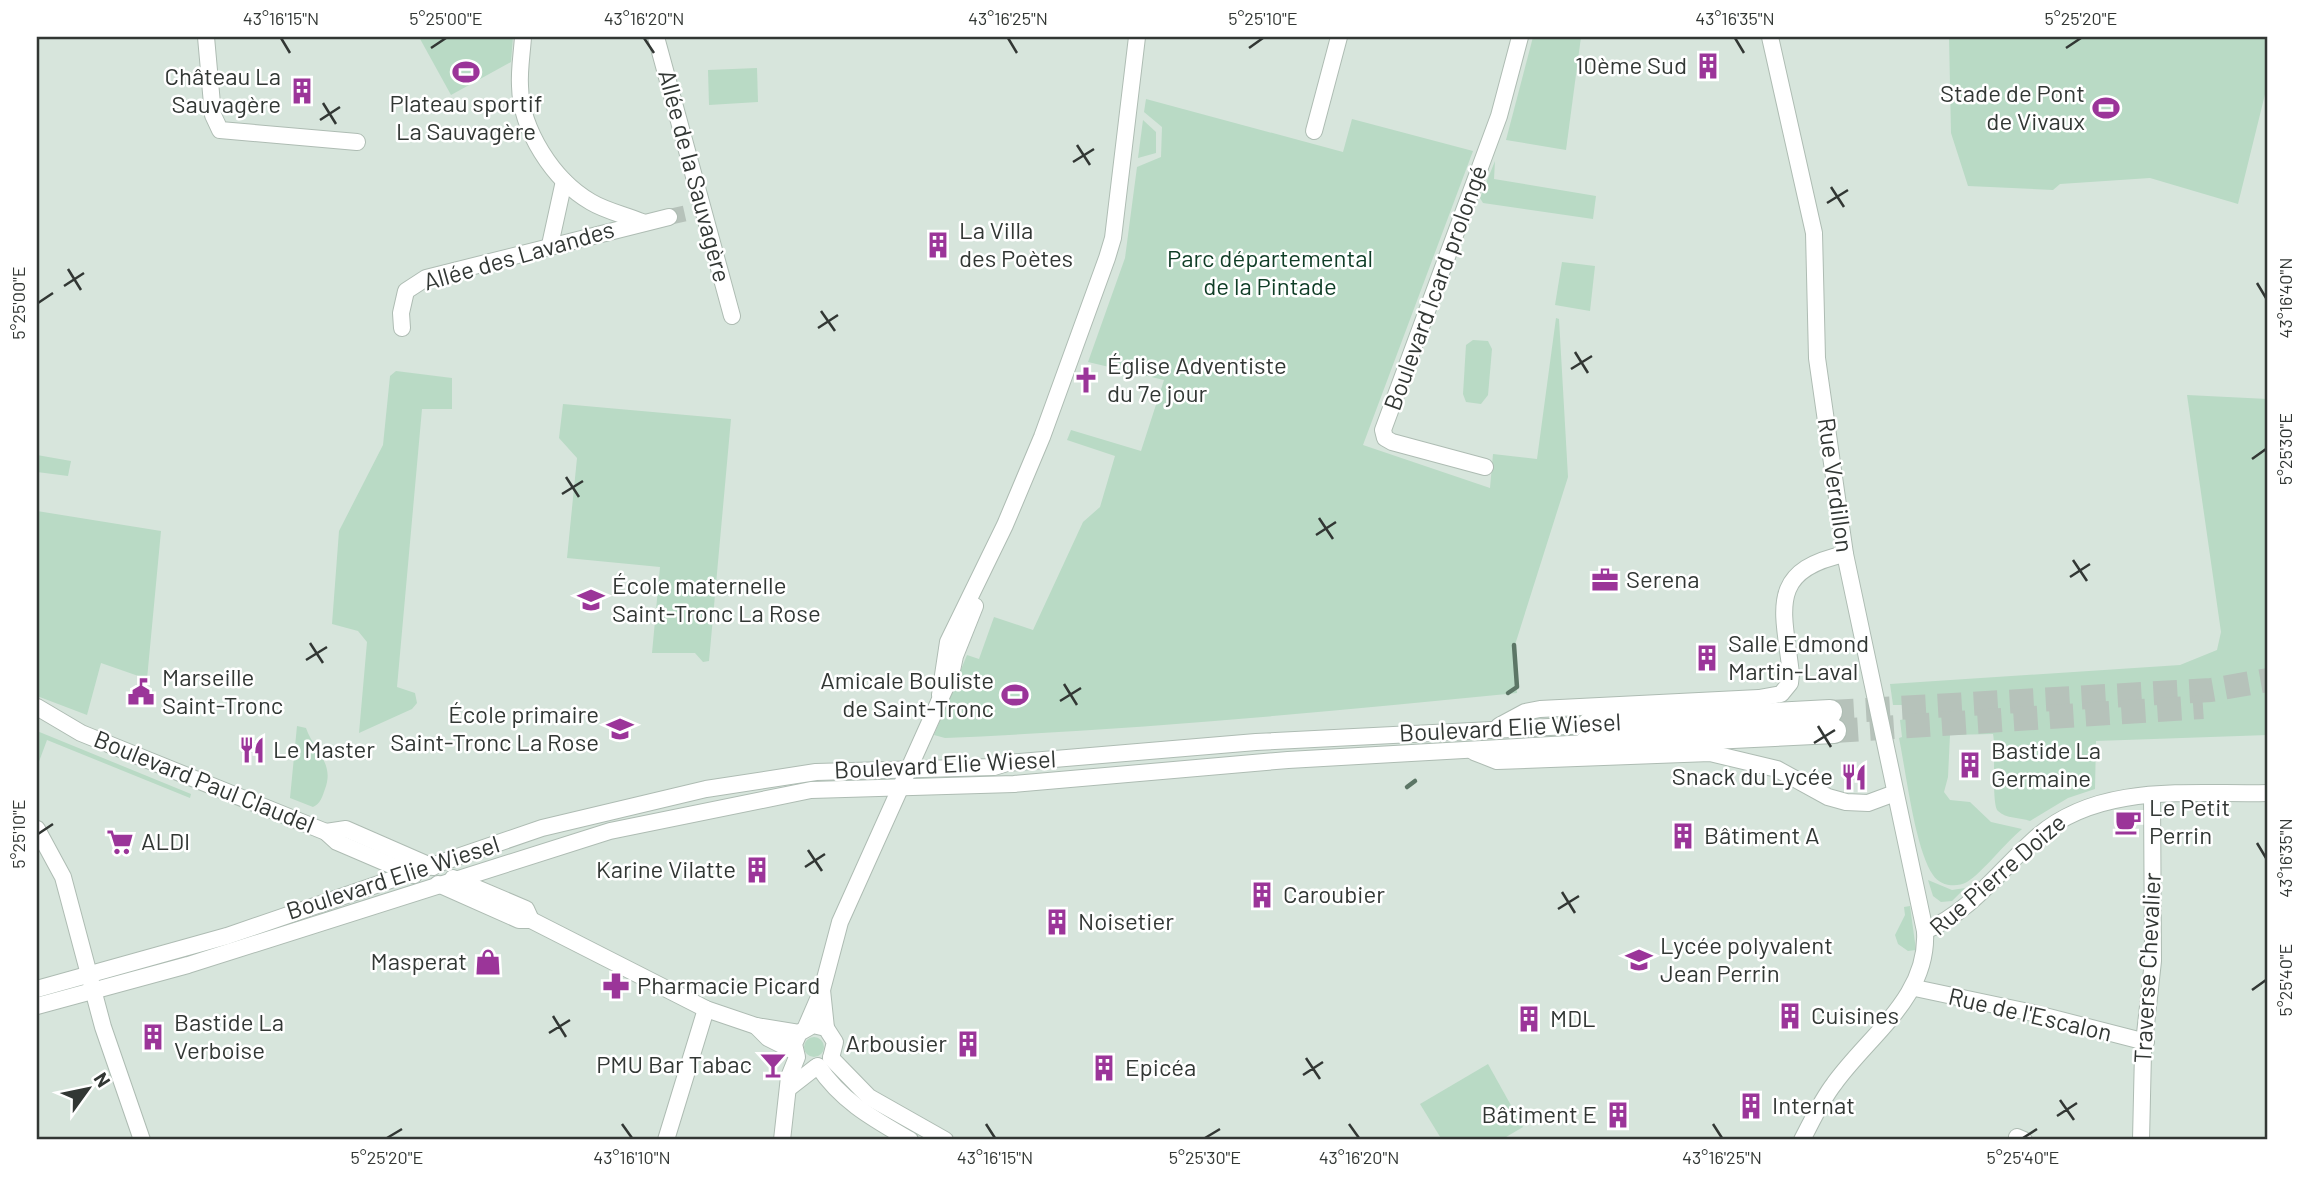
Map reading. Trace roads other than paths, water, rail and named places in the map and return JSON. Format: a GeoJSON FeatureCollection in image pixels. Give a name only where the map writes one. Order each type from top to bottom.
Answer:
{"type":"FeatureCollection","features":[{"type":"Feature","properties":{"kind":"highway","name":"Boulevard Elie Wiesel"},"geometry":{"type":"LineString","coordinates":[[1588,734],[1832,722]]}},
{"type":"Feature","properties":{"kind":"street"},"geometry":{"type":"LineString","coordinates":[[206,37],[213,115],[220,130],[357,142]]}},
{"type":"Feature","properties":{"kind":"street"},"geometry":{"type":"LineString","coordinates":[[523,37],[520,85],[525,117],[546,158],[564,181],[591,202],[642,222]]}},
{"type":"Feature","properties":{"kind":"street","name":"Allée de la Sauvagère"},"geometry":{"type":"LineString","coordinates":[[656,37],[694,211],[732,316]]}},
{"type":"Feature","properties":{"kind":"street"},"geometry":{"type":"LineString","coordinates":[[782,1140],[789,1077],[802,1030],[822,990],[840,922],[951,675],[971,613],[999,552],[1005,525],[1071,363],[1113,238],[1138,37]]}},
{"type":"Feature","properties":{"kind":"street"},"geometry":{"type":"LineString","coordinates":[[1314,131],[1339,37]]}},
{"type":"Feature","properties":{"kind":"street","name":"Boulevard Icard prolongé"},"geometry":{"type":"LineString","coordinates":[[1485,467],[1392,442],[1385,438],[1383,430],[1499,116],[1520,37]]}},
{"type":"Feature","properties":{"kind":"street","name":"Rue Verdillon"},"geometry":{"type":"LineString","coordinates":[[1770,37],[1814,233],[1817,358],[1845,554],[1925,931]]}},
{"type":"Feature","properties":{"kind":"street"},"geometry":{"type":"LineString","coordinates":[[551,245],[564,181]]}},
{"type":"Feature","properties":{"kind":"street","name":"Allée des Lavandes"},"geometry":{"type":"LineString","coordinates":[[402,328],[401,313],[406,291],[426,278],[669,217]]}},
{"type":"Feature","properties":{"kind":"street"},"geometry":{"type":"LineString","coordinates":[[1496,727],[1525,712],[1540,709],[1774,697],[1786,690],[1790,683],[1790,652],[1784,612],[1787,588],[1802,569],[1845,554]]}},
{"type":"Feature","properties":{"kind":"street","name":"Boulevard Paul Claudel"},"geometry":{"type":"LineString","coordinates":[[37,707],[81,733]]}},
{"type":"Feature","properties":{"kind":"street","name":"Boulevard Paul Claudel"},"geometry":{"type":"LineString","coordinates":[[37,720],[81,733],[326,832],[337,842],[408,873],[519,920],[531,920],[706,1009],[755,1026],[802,1030]]}},
{"type":"Feature","properties":{"kind":"street","name":"Boulevard Elie Wiesel"},"geometry":{"type":"LineString","coordinates":[[37,989],[227,936],[542,828],[706,789],[816,772],[994,767],[1007,763],[1256,742],[1496,727],[1588,734]]}},
{"type":"Feature","properties":{"kind":"street","name":"Boulevard Elie Wiesel"},"geometry":{"type":"LineString","coordinates":[[37,1006],[93,992],[610,831],[811,790],[1014,783],[1288,760],[1467,749],[1588,734]]}},
{"type":"Feature","properties":{"kind":"street"},"geometry":{"type":"LineString","coordinates":[[1467,749],[1497,761],[1710,753],[1777,769],[1828,797],[1846,802],[1868,803],[1895,793]]}},
{"type":"Feature","properties":{"kind":"street","name":"Rue Pierre Doize"},"geometry":{"type":"LineString","coordinates":[[1802,1140],[1833,1085],[1915,988],[1926,951],[1925,931],[1963,910],[2040,835],[2069,813],[2110,800],[2152,796],[2268,793]]}},
{"type":"Feature","properties":{"kind":"street","name":"Traverse Chevalier"},"geometry":{"type":"LineString","coordinates":[[2141,1140],[2153,961],[2152,796]]}},
{"type":"Feature","properties":{"kind":"street"},"geometry":{"type":"LineString","coordinates":[[37,829],[63,877],[93,992],[142,1140]]}},
{"type":"Feature","properties":{"kind":"street","name":"Boulevard Paul Claudel"},"geometry":{"type":"LineString","coordinates":[[326,832],[346,829],[526,909],[531,920]]}},
{"type":"Feature","properties":{"kind":"street","name":"Rue de l'Escalon"},"geometry":{"type":"LineString","coordinates":[[1915,988],[2033,1013],[2146,1042]]}},
{"type":"Feature","properties":{"kind":"street"},"geometry":{"type":"LineString","coordinates":[[789,1088],[822,1064],[835,1042],[825,1028],[822,990]]}},
{"type":"Feature","properties":{"kind":"street"},"geometry":{"type":"LineString","coordinates":[[666,1140],[706,1009]]}},
{"type":"Feature","properties":{"kind":"street","name":"Boulevard Paul Claudel"},"geometry":{"type":"LineString","coordinates":[[755,1026],[768,1038],[796,1054]]}},
{"type":"Feature","properties":{"kind":"street"},"geometry":{"type":"LineString","coordinates":[[802,1030],[825,1028]]}},
{"type":"Feature","properties":{"kind":"street"},"geometry":{"type":"LineString","coordinates":[[796,1054],[802,1063],[822,1064],[869,1097],[945,1140]]}},
{"type":"Feature","properties":{"kind":"street"},"geometry":{"type":"LineString","coordinates":[[822,1064],[834,1090],[858,1110],[910,1140]]}},
{"type":"Feature","properties":{"kind":"waterway"},"geometry":{"type":"LineString","coordinates":[[1508,693],[1517,687],[1514,645]]}},
{"type":"Feature","properties":{"kind":"waterway"},"geometry":{"type":"LineString","coordinates":[[1407,787],[1415,781]]}},
{"type":"Feature","properties":{"kind":"tunnel"},"geometry":{"type":"LineString","coordinates":[[669,217],[687,213]]}},
{"type":"Feature","properties":{"kind":"tunnel"},"geometry":{"type":"LineString","coordinates":[[1830,712],[2211,690],[2268,680]]}},
{"type":"Feature","properties":{"kind":"tunnel"},"geometry":{"type":"LineString","coordinates":[[1834,731],[2203,707]]}},
{"type":"Feature","properties":{"kind":"place","name":"10ème Sud"},"geometry":{"type":"Point","coordinates":[1708,66]}},
{"type":"Feature","properties":{"kind":"place","name":"Plateau sportif La Sauvagère"},"geometry":{"type":"Point","coordinates":[466,72]}},
{"type":"Feature","properties":{"kind":"place","name":"Château La Sauvagère"},"geometry":{"type":"Point","coordinates":[302,91]}},
{"type":"Feature","properties":{"kind":"place","name":"Stade de Pont de Vivaux"},"geometry":{"type":"Point","coordinates":[2106,108]}},
{"type":"Feature","properties":{"kind":"place","name":"La Villa des Poètes"},"geometry":{"type":"Point","coordinates":[938,245]}},
{"type":"Feature","properties":{"kind":"place","name":"Église Adventiste du 7e jour"},"geometry":{"type":"Point","coordinates":[1086,380]}},
{"type":"Feature","properties":{"kind":"place","name":"Serena"},"geometry":{"type":"Point","coordinates":[1605,580]}},
{"type":"Feature","properties":{"kind":"place","name":"École maternelle Saint-Tronc La Rose"},"geometry":{"type":"Point","coordinates":[591,600]}},
{"type":"Feature","properties":{"kind":"place","name":"Salle Edmond Martin-Laval"},"geometry":{"type":"Point","coordinates":[1707,658]}},
{"type":"Feature","properties":{"kind":"place","name":"Marseille Saint-Tronc"},"geometry":{"type":"Point","coordinates":[141,692]}},
{"type":"Feature","properties":{"kind":"place","name":"Amicale Bouliste de Saint-Tronc"},"geometry":{"type":"Point","coordinates":[1015,695]}},
{"type":"Feature","properties":{"kind":"place","name":"École primaire Saint-Tronc La Rose"},"geometry":{"type":"Point","coordinates":[620,729]}},
{"type":"Feature","properties":{"kind":"place","name":"Le Master"},"geometry":{"type":"Point","coordinates":[252,750]}},
{"type":"Feature","properties":{"kind":"place","name":"Bastide La Germaine"},"geometry":{"type":"Point","coordinates":[1970,765]}},
{"type":"Feature","properties":{"kind":"place","name":"Snack du Lycée"},"geometry":{"type":"Point","coordinates":[1854,777]}},
{"type":"Feature","properties":{"kind":"place","name":"Le Petit Perrin"},"geometry":{"type":"Point","coordinates":[2128,822]}},
{"type":"Feature","properties":{"kind":"place","name":"Bâtiment A"},"geometry":{"type":"Point","coordinates":[1683,836]}},
{"type":"Feature","properties":{"kind":"place","name":"ALDI"},"geometry":{"type":"Point","coordinates":[120,842]}},
{"type":"Feature","properties":{"kind":"place","name":"Karine Vilatte"},"geometry":{"type":"Point","coordinates":[757,870]}},
{"type":"Feature","properties":{"kind":"place","name":"Caroubier"},"geometry":{"type":"Point","coordinates":[1262,895]}},
{"type":"Feature","properties":{"kind":"place","name":"Noisetier"},"geometry":{"type":"Point","coordinates":[1057,922]}},
{"type":"Feature","properties":{"kind":"place","name":"Lycée polyvalent Jean Perrin"},"geometry":{"type":"Point","coordinates":[1639,960]}},
{"type":"Feature","properties":{"kind":"place","name":"Masperat"},"geometry":{"type":"Point","coordinates":[488,962]}},
{"type":"Feature","properties":{"kind":"place","name":"Pharmacie Picard"},"geometry":{"type":"Point","coordinates":[616,986]}},
{"type":"Feature","properties":{"kind":"place","name":"Cuisines"},"geometry":{"type":"Point","coordinates":[1790,1016]}},
{"type":"Feature","properties":{"kind":"place","name":"MDL"},"geometry":{"type":"Point","coordinates":[1529,1019]}},
{"type":"Feature","properties":{"kind":"place","name":"Bastide La Verboise"},"geometry":{"type":"Point","coordinates":[153,1037]}},
{"type":"Feature","properties":{"kind":"place","name":"Arbousier"},"geometry":{"type":"Point","coordinates":[968,1044]}},
{"type":"Feature","properties":{"kind":"place","name":"PMU Bar Tabac"},"geometry":{"type":"Point","coordinates":[773,1065]}},
{"type":"Feature","properties":{"kind":"place","name":"Epicéa"},"geometry":{"type":"Point","coordinates":[1104,1068]}},
{"type":"Feature","properties":{"kind":"place","name":"Internat"},"geometry":{"type":"Point","coordinates":[1751,1106]}},
{"type":"Feature","properties":{"kind":"place","name":"Bâtiment E"},"geometry":{"type":"Point","coordinates":[1618,1115]}},
{"type":"Feature","properties":{"kind":"park label","name":"Parc départemental de la Pintade"},"geometry":{"type":"Point","coordinates":[1270,273]}}]}
